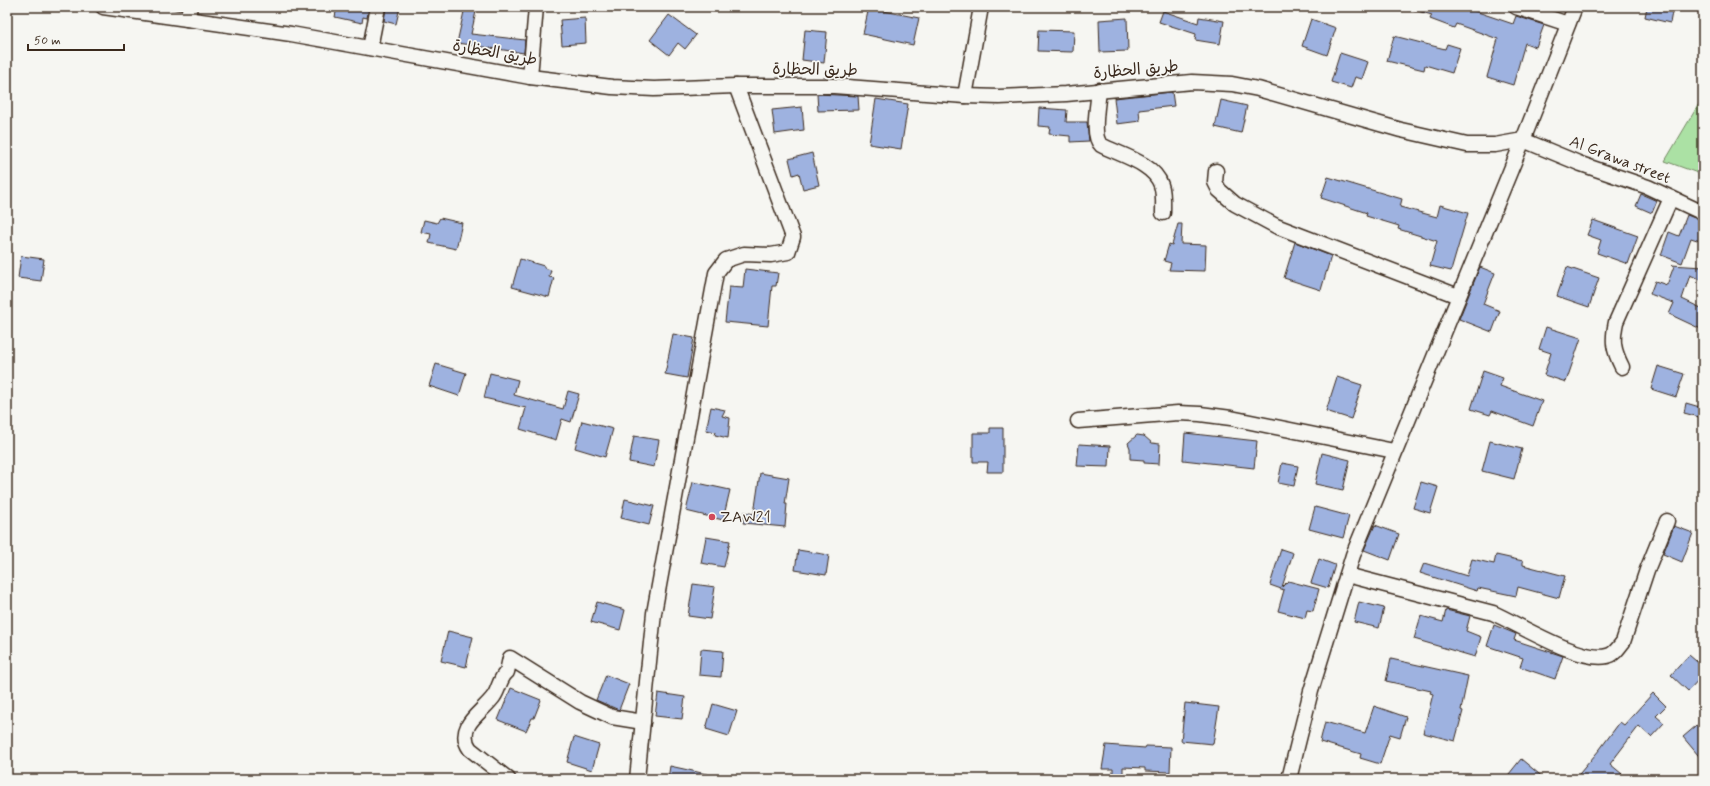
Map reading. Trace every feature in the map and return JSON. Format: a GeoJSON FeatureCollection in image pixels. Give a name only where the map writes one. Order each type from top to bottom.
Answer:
{"type":"FeatureCollection","features":[{"type":"Feature","properties":{"kind":"street","name":"طريق الحظارة"},"geometry":{"type":"LineString","coordinates":[[103,7],[189,13],[530,77],[612,87],[654,89],[736,86],[834,86],[965,96],[1032,96],[1192,82],[1218,82],[1258,89],[1357,118],[1467,145],[1495,145],[1523,140]]}},
{"type":"Feature","properties":{"kind":"street"},"geometry":{"type":"LineString","coordinates":[[370,48],[378,7]]}},
{"type":"Feature","properties":{"kind":"street"},"geometry":{"type":"LineString","coordinates":[[530,77],[536,7]]}},
{"type":"Feature","properties":{"kind":"street"},"geometry":{"type":"LineString","coordinates":[[965,96],[980,7]]}},
{"type":"Feature","properties":{"kind":"street"},"geometry":{"type":"LineString","coordinates":[[1516,7],[1568,24]]}},
{"type":"Feature","properties":{"kind":"street"},"geometry":{"type":"LineString","coordinates":[[1289,779],[1311,691],[1357,544],[1523,140],[1575,7]]}},
{"type":"Feature","properties":{"kind":"street"},"geometry":{"type":"LineString","coordinates":[[636,779],[654,613],[716,273],[726,260],[744,254],[771,255],[788,252],[793,237],[736,86]]}},
{"type":"Feature","properties":{"kind":"street"},"geometry":{"type":"LineString","coordinates":[[1099,90],[1096,133],[1098,143],[1101,146],[1147,168],[1157,177],[1162,186],[1163,213]]}},
{"type":"Feature","properties":{"kind":"street","name":"Al Grawa street"},"geometry":{"type":"LineString","coordinates":[[1523,140],[1581,164],[1648,187],[1703,213]]}},
{"type":"Feature","properties":{"kind":"street"},"geometry":{"type":"LineString","coordinates":[[1216,170],[1215,182],[1219,190],[1235,204],[1276,226],[1458,296]]}},
{"type":"Feature","properties":{"kind":"street"},"geometry":{"type":"LineString","coordinates":[[1622,367],[1615,354],[1613,340],[1616,322],[1671,198]]}},
{"type":"Feature","properties":{"kind":"street"},"geometry":{"type":"LineString","coordinates":[[1078,422],[1171,414],[1200,414],[1231,418],[1394,451]]}},
{"type":"Feature","properties":{"kind":"street"},"geometry":{"type":"LineString","coordinates":[[1347,575],[1493,613],[1514,623],[1533,635],[1570,650],[1597,657],[1608,656],[1623,642],[1647,570],[1667,521]]}},
{"type":"Feature","properties":{"kind":"street"},"geometry":{"type":"LineString","coordinates":[[508,779],[470,749],[466,743],[465,733],[468,724],[484,709],[495,695],[504,675],[507,672],[510,658],[580,702],[612,717],[643,722]]}},
{"type":"Feature","properties":{"kind":"green space"},"geometry":{"type":"Polygon","coordinates":[[[1703,97],[1703,175],[1665,161],[1703,97]]]}},
{"type":"Feature","properties":{"kind":"building"},"geometry":{"type":"Polygon","coordinates":[[[337,7],[369,7],[367,18],[363,17],[362,23],[335,17],[337,7]]]}},
{"type":"Feature","properties":{"kind":"building"},"geometry":{"type":"Polygon","coordinates":[[[386,7],[400,7],[396,24],[384,21],[386,7]]]}},
{"type":"Feature","properties":{"kind":"building"},"geometry":{"type":"Polygon","coordinates":[[[465,7],[477,7],[471,34],[525,40],[524,53],[457,43],[465,7]]]}},
{"type":"Feature","properties":{"kind":"building"},"geometry":{"type":"Polygon","coordinates":[[[869,7],[885,7],[884,11],[919,18],[913,45],[863,34],[869,7]]]}},
{"type":"Feature","properties":{"kind":"building"},"geometry":{"type":"Polygon","coordinates":[[[1414,7],[1463,7],[1513,24],[1516,16],[1544,25],[1536,47],[1525,43],[1513,85],[1487,77],[1498,39],[1456,24],[1454,28],[1430,19],[1432,15],[1414,10],[1414,7]]]}},
{"type":"Feature","properties":{"kind":"building"},"geometry":{"type":"Polygon","coordinates":[[[1647,7],[1673,7],[1670,23],[1645,17],[1647,7]]]}},
{"type":"Feature","properties":{"kind":"building"},"geometry":{"type":"Polygon","coordinates":[[[1163,11],[1198,23],[1199,17],[1224,21],[1220,44],[1195,40],[1196,34],[1159,22],[1163,11]]]}},
{"type":"Feature","properties":{"kind":"building"},"geometry":{"type":"Polygon","coordinates":[[[669,15],[696,35],[685,49],[678,43],[669,55],[650,40],[669,15]]]}},
{"type":"Feature","properties":{"kind":"building"},"geometry":{"type":"Polygon","coordinates":[[[585,18],[586,43],[562,45],[560,20],[585,18]]]}},
{"type":"Feature","properties":{"kind":"building"},"geometry":{"type":"Polygon","coordinates":[[[1127,18],[1128,51],[1100,52],[1099,20],[1127,18]]]}},
{"type":"Feature","properties":{"kind":"building"},"geometry":{"type":"Polygon","coordinates":[[[1311,19],[1336,28],[1327,55],[1302,46],[1311,19]]]}},
{"type":"Feature","properties":{"kind":"building"},"geometry":{"type":"Polygon","coordinates":[[[805,30],[827,32],[824,63],[802,60],[805,30]]]}},
{"type":"Feature","properties":{"kind":"building"},"geometry":{"type":"Polygon","coordinates":[[[1039,30],[1074,31],[1073,52],[1038,51],[1039,30]]]}},
{"type":"Feature","properties":{"kind":"building"},"geometry":{"type":"Polygon","coordinates":[[[1394,36],[1445,49],[1447,44],[1460,48],[1452,73],[1425,65],[1424,70],[1387,61],[1394,36]]]}},
{"type":"Feature","properties":{"kind":"building"},"geometry":{"type":"Polygon","coordinates":[[[1340,53],[1368,62],[1362,79],[1355,77],[1351,88],[1331,82],[1340,53]]]}},
{"type":"Feature","properties":{"kind":"building"},"geometry":{"type":"Polygon","coordinates":[[[1172,92],[1174,106],[1139,110],[1140,121],[1117,124],[1114,98],[1172,92]]]}},
{"type":"Feature","properties":{"kind":"building"},"geometry":{"type":"Polygon","coordinates":[[[817,94],[858,96],[859,110],[818,111],[817,94]]]}},
{"type":"Feature","properties":{"kind":"building"},"geometry":{"type":"Polygon","coordinates":[[[876,99],[908,104],[901,149],[869,144],[876,99]]]}},
{"type":"Feature","properties":{"kind":"building"},"geometry":{"type":"Polygon","coordinates":[[[1221,100],[1247,106],[1241,133],[1215,127],[1221,100]]]}},
{"type":"Feature","properties":{"kind":"building"},"geometry":{"type":"Polygon","coordinates":[[[802,107],[804,130],[775,134],[772,110],[802,107]]]}},
{"type":"Feature","properties":{"kind":"building"},"geometry":{"type":"Polygon","coordinates":[[[1039,108],[1067,110],[1066,122],[1087,122],[1089,141],[1070,142],[1070,136],[1049,134],[1050,127],[1038,126],[1039,108]]]}},
{"type":"Feature","properties":{"kind":"building"},"geometry":{"type":"Polygon","coordinates":[[[812,153],[819,185],[803,189],[799,173],[793,175],[789,159],[812,153]]]}},
{"type":"Feature","properties":{"kind":"building"},"geometry":{"type":"Polygon","coordinates":[[[1328,177],[1402,199],[1400,207],[1437,217],[1440,205],[1468,213],[1451,271],[1430,266],[1437,241],[1398,229],[1399,226],[1366,216],[1367,213],[1321,198],[1328,177]]]}},
{"type":"Feature","properties":{"kind":"building"},"geometry":{"type":"Polygon","coordinates":[[[1641,194],[1657,201],[1652,213],[1636,206],[1641,194]]]}},
{"type":"Feature","properties":{"kind":"building"},"geometry":{"type":"Polygon","coordinates":[[[1687,215],[1703,221],[1703,242],[1691,238],[1682,263],[1661,255],[1669,232],[1679,236],[1687,215]]]}},
{"type":"Feature","properties":{"kind":"building"},"geometry":{"type":"Polygon","coordinates":[[[440,218],[462,223],[456,249],[429,243],[431,234],[421,232],[424,220],[437,223],[440,218]]]}},
{"type":"Feature","properties":{"kind":"building"},"geometry":{"type":"Polygon","coordinates":[[[1593,220],[1638,236],[1628,264],[1597,253],[1601,240],[1587,235],[1593,220]]]}},
{"type":"Feature","properties":{"kind":"building"},"geometry":{"type":"Polygon","coordinates":[[[1178,224],[1182,224],[1181,244],[1206,245],[1205,271],[1169,270],[1171,263],[1164,261],[1169,244],[1172,245],[1178,224]]]}},
{"type":"Feature","properties":{"kind":"building"},"geometry":{"type":"Polygon","coordinates":[[[1295,242],[1331,256],[1321,290],[1284,278],[1295,242]]]}},
{"type":"Feature","properties":{"kind":"building"},"geometry":{"type":"Polygon","coordinates":[[[21,256],[44,259],[41,281],[18,278],[21,256]]]}},
{"type":"Feature","properties":{"kind":"building"},"geometry":{"type":"Polygon","coordinates":[[[520,259],[544,266],[544,268],[551,270],[549,277],[554,278],[549,297],[512,287],[520,259]]]}},
{"type":"Feature","properties":{"kind":"building"},"geometry":{"type":"Polygon","coordinates":[[[1671,265],[1703,267],[1703,281],[1690,275],[1682,299],[1703,309],[1703,330],[1669,314],[1674,303],[1650,294],[1655,281],[1667,285],[1674,266],[1671,265]]]}},
{"type":"Feature","properties":{"kind":"building"},"geometry":{"type":"Polygon","coordinates":[[[1480,267],[1495,273],[1483,304],[1500,311],[1492,332],[1459,319],[1480,267]]]}},
{"type":"Feature","properties":{"kind":"building"},"geometry":{"type":"Polygon","coordinates":[[[1567,267],[1599,278],[1589,307],[1557,296],[1567,267]]]}},
{"type":"Feature","properties":{"kind":"building"},"geometry":{"type":"Polygon","coordinates":[[[745,269],[778,273],[776,286],[772,286],[768,326],[725,322],[729,287],[743,288],[745,269]]]}},
{"type":"Feature","properties":{"kind":"building"},"geometry":{"type":"Polygon","coordinates":[[[1546,327],[1581,338],[1566,382],[1544,375],[1551,353],[1539,349],[1546,327]]]}},
{"type":"Feature","properties":{"kind":"building"},"geometry":{"type":"Polygon","coordinates":[[[673,334],[694,338],[687,378],[665,374],[673,334]]]}},
{"type":"Feature","properties":{"kind":"building"},"geometry":{"type":"Polygon","coordinates":[[[436,364],[466,373],[459,396],[429,386],[436,364]]]}},
{"type":"Feature","properties":{"kind":"building"},"geometry":{"type":"Polygon","coordinates":[[[1658,366],[1684,374],[1676,397],[1651,389],[1658,366]]]}},
{"type":"Feature","properties":{"kind":"building"},"geometry":{"type":"Polygon","coordinates":[[[1483,371],[1503,378],[1500,386],[1542,401],[1533,426],[1492,411],[1490,415],[1471,409],[1483,371]]]}},
{"type":"Feature","properties":{"kind":"building"},"geometry":{"type":"Polygon","coordinates":[[[490,373],[518,380],[514,395],[563,409],[568,391],[579,394],[571,422],[562,419],[556,440],[520,429],[526,408],[484,398],[490,373]]]}},
{"type":"Feature","properties":{"kind":"building"},"geometry":{"type":"Polygon","coordinates":[[[1337,377],[1362,385],[1351,419],[1326,411],[1337,377]]]}},
{"type":"Feature","properties":{"kind":"building"},"geometry":{"type":"Polygon","coordinates":[[[1686,403],[1703,408],[1703,418],[1684,413],[1686,403]]]}},
{"type":"Feature","properties":{"kind":"building"},"geometry":{"type":"Polygon","coordinates":[[[711,407],[725,410],[722,416],[730,418],[728,438],[715,435],[716,432],[706,430],[711,407]]]}},
{"type":"Feature","properties":{"kind":"building"},"geometry":{"type":"Polygon","coordinates":[[[582,421],[613,429],[605,457],[575,448],[582,421]]]}},
{"type":"Feature","properties":{"kind":"building"},"geometry":{"type":"Polygon","coordinates":[[[990,428],[1003,428],[1003,472],[987,472],[988,462],[973,462],[973,433],[990,433],[990,428]]]}},
{"type":"Feature","properties":{"kind":"building"},"geometry":{"type":"Polygon","coordinates":[[[1185,433],[1257,441],[1254,468],[1183,460],[1185,433]]]}},
{"type":"Feature","properties":{"kind":"building"},"geometry":{"type":"Polygon","coordinates":[[[1137,435],[1144,436],[1152,443],[1160,444],[1159,464],[1144,463],[1144,460],[1130,459],[1130,448],[1128,443],[1137,435]]]}},
{"type":"Feature","properties":{"kind":"building"},"geometry":{"type":"Polygon","coordinates":[[[634,436],[659,440],[654,467],[629,462],[634,436]]]}},
{"type":"Feature","properties":{"kind":"building"},"geometry":{"type":"Polygon","coordinates":[[[1490,441],[1522,449],[1514,479],[1482,471],[1490,441]]]}},
{"type":"Feature","properties":{"kind":"building"},"geometry":{"type":"Polygon","coordinates":[[[1079,444],[1110,446],[1109,467],[1077,466],[1079,444]]]}},
{"type":"Feature","properties":{"kind":"building"},"geometry":{"type":"Polygon","coordinates":[[[1322,453],[1350,460],[1343,490],[1315,484],[1322,453]]]}},
{"type":"Feature","properties":{"kind":"building"},"geometry":{"type":"Polygon","coordinates":[[[1282,463],[1298,466],[1294,486],[1278,483],[1282,463]]]}},
{"type":"Feature","properties":{"kind":"building"},"geometry":{"type":"Polygon","coordinates":[[[760,473],[789,478],[785,504],[787,504],[785,527],[743,523],[744,512],[754,514],[760,473]]]}},
{"type":"Feature","properties":{"kind":"building"},"geometry":{"type":"Polygon","coordinates":[[[693,482],[730,490],[723,520],[686,511],[693,482]]]}},
{"type":"Feature","properties":{"kind":"building"},"geometry":{"type":"Polygon","coordinates":[[[1421,482],[1438,487],[1430,513],[1413,508],[1421,482]]]}},
{"type":"Feature","properties":{"kind":"building"},"geometry":{"type":"Polygon","coordinates":[[[625,499],[654,506],[649,525],[621,518],[625,499]]]}},
{"type":"Feature","properties":{"kind":"building"},"geometry":{"type":"Polygon","coordinates":[[[1315,507],[1349,516],[1343,538],[1309,529],[1315,507]]]}},
{"type":"Feature","properties":{"kind":"building"},"geometry":{"type":"Polygon","coordinates":[[[1375,525],[1399,534],[1390,560],[1364,550],[1375,525]]]}},
{"type":"Feature","properties":{"kind":"building"},"geometry":{"type":"Polygon","coordinates":[[[1674,526],[1693,533],[1682,562],[1663,554],[1674,526]]]}},
{"type":"Feature","properties":{"kind":"building"},"geometry":{"type":"Polygon","coordinates":[[[706,537],[730,541],[724,567],[701,563],[706,537]]]}},
{"type":"Feature","properties":{"kind":"building"},"geometry":{"type":"Polygon","coordinates":[[[1281,549],[1293,553],[1282,587],[1288,581],[1319,589],[1313,611],[1307,610],[1305,618],[1278,611],[1284,590],[1270,585],[1281,549]]]}},
{"type":"Feature","properties":{"kind":"building"},"geometry":{"type":"Polygon","coordinates":[[[798,550],[829,555],[826,575],[795,570],[798,550]]]}},
{"type":"Feature","properties":{"kind":"building"},"geometry":{"type":"Polygon","coordinates":[[[1496,555],[1523,561],[1523,565],[1565,576],[1559,598],[1518,587],[1516,596],[1478,588],[1477,591],[1420,573],[1424,563],[1467,576],[1472,559],[1494,564],[1496,555]]]}},
{"type":"Feature","properties":{"kind":"building"},"geometry":{"type":"Polygon","coordinates":[[[1319,559],[1335,565],[1328,588],[1311,583],[1319,559]]]}},
{"type":"Feature","properties":{"kind":"building"},"geometry":{"type":"Polygon","coordinates":[[[693,584],[715,587],[710,619],[688,616],[693,584]]]}},
{"type":"Feature","properties":{"kind":"building"},"geometry":{"type":"Polygon","coordinates":[[[597,602],[625,610],[620,630],[591,622],[597,602]]]}},
{"type":"Feature","properties":{"kind":"building"},"geometry":{"type":"Polygon","coordinates":[[[1359,602],[1384,608],[1379,628],[1354,622],[1359,602]]]}},
{"type":"Feature","properties":{"kind":"building"},"geometry":{"type":"Polygon","coordinates":[[[1446,610],[1470,616],[1466,631],[1481,637],[1475,657],[1414,639],[1421,616],[1443,622],[1446,610]]]}},
{"type":"Feature","properties":{"kind":"building"},"geometry":{"type":"Polygon","coordinates":[[[1494,625],[1516,634],[1514,640],[1563,656],[1555,679],[1520,667],[1523,658],[1487,646],[1494,625]]]}},
{"type":"Feature","properties":{"kind":"building"},"geometry":{"type":"Polygon","coordinates":[[[448,631],[473,637],[466,667],[441,661],[448,631]]]}},
{"type":"Feature","properties":{"kind":"building"},"geometry":{"type":"Polygon","coordinates":[[[701,649],[723,651],[721,677],[699,675],[701,649]]]}},
{"type":"Feature","properties":{"kind":"building"},"geometry":{"type":"Polygon","coordinates":[[[1689,655],[1703,667],[1703,675],[1688,691],[1671,675],[1689,655]]]}},
{"type":"Feature","properties":{"kind":"building"},"geometry":{"type":"Polygon","coordinates":[[[1391,659],[1468,676],[1461,710],[1463,711],[1455,741],[1423,733],[1433,694],[1430,693],[1431,691],[1386,681],[1391,659]]]}},
{"type":"Feature","properties":{"kind":"building"},"geometry":{"type":"Polygon","coordinates":[[[606,675],[629,684],[619,710],[596,700],[606,675]]]}},
{"type":"Feature","properties":{"kind":"building"},"geometry":{"type":"Polygon","coordinates":[[[511,688],[541,700],[534,718],[532,718],[526,731],[498,720],[511,688]]]}},
{"type":"Feature","properties":{"kind":"building"},"geometry":{"type":"Polygon","coordinates":[[[658,693],[685,697],[682,719],[655,716],[658,693]]]}},
{"type":"Feature","properties":{"kind":"building"},"geometry":{"type":"Polygon","coordinates":[[[1653,693],[1666,706],[1656,716],[1664,723],[1651,737],[1639,726],[1610,764],[1628,779],[1575,779],[1620,722],[1624,725],[1653,693]]]}},
{"type":"Feature","properties":{"kind":"building"},"geometry":{"type":"Polygon","coordinates":[[[1185,703],[1219,707],[1213,744],[1181,741],[1185,703]]]}},
{"type":"Feature","properties":{"kind":"building"},"geometry":{"type":"Polygon","coordinates":[[[713,704],[737,711],[729,736],[706,729],[713,704]]]}},
{"type":"Feature","properties":{"kind":"building"},"geometry":{"type":"Polygon","coordinates":[[[1374,706],[1406,717],[1400,737],[1390,734],[1380,764],[1360,758],[1361,754],[1320,742],[1325,722],[1365,733],[1374,706]]]}},
{"type":"Feature","properties":{"kind":"building"},"geometry":{"type":"Polygon","coordinates":[[[1703,720],[1703,761],[1683,737],[1703,720]]]}},
{"type":"Feature","properties":{"kind":"building"},"geometry":{"type":"Polygon","coordinates":[[[574,737],[599,745],[592,770],[567,762],[574,737]]]}},
{"type":"Feature","properties":{"kind":"building"},"geometry":{"type":"Polygon","coordinates":[[[1106,745],[1145,748],[1146,746],[1171,747],[1170,772],[1145,771],[1145,768],[1123,767],[1123,776],[1113,775],[1113,769],[1102,769],[1106,745]]]}},
{"type":"Feature","properties":{"kind":"building"},"geometry":{"type":"Polygon","coordinates":[[[1521,759],[1545,779],[1505,779],[1521,759]]]}},
{"type":"Feature","properties":{"kind":"building"},"geometry":{"type":"Polygon","coordinates":[[[670,766],[711,775],[711,779],[668,779],[670,766]]]}},
{"type":"Feature","properties":{"kind":"place","name":"ZAW21"},"geometry":{"type":"Point","coordinates":[712,517]}}]}
